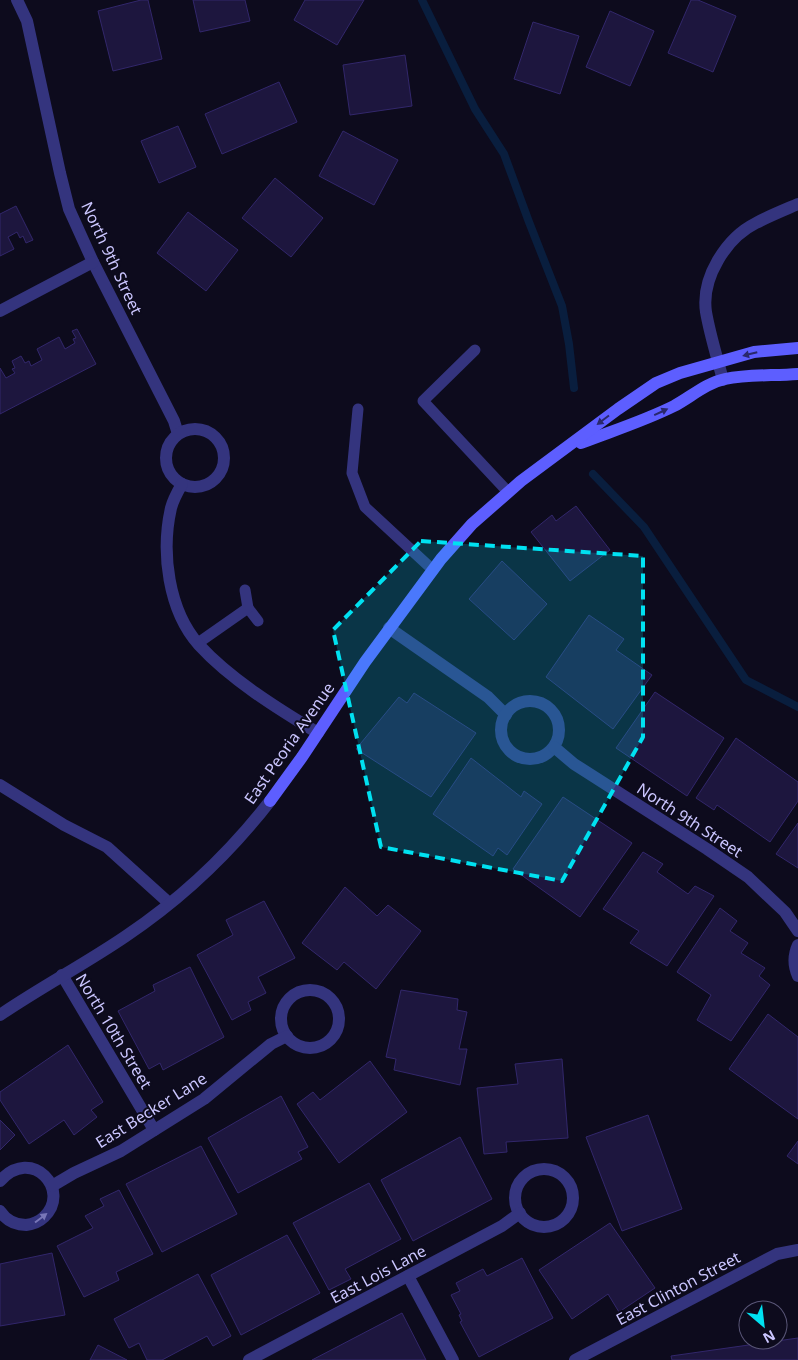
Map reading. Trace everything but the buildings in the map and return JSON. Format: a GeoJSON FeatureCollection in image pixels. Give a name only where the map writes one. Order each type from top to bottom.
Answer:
{"type":"FeatureCollection","features":[{"type":"Feature","properties":{"kind":"street","name":"North 9th Street"},"geometry":{"type":"LineString","coordinates":[[17,0],[27,21],[69,209],[93,262],[147,365],[174,421],[178,434]]}},
{"type":"Feature","properties":{"kind":"street"},"geometry":{"type":"LineString","coordinates":[[723,380],[706,311],[706,291],[711,274],[722,254],[736,237],[754,223],[798,204]]}},
{"type":"Feature","properties":{"kind":"street"},"geometry":{"type":"LineString","coordinates":[[0,311],[93,262]]}},
{"type":"Feature","properties":{"kind":"street","name":"East Peoria Avenue"},"geometry":{"type":"LineString","coordinates":[[0,1015],[126,936],[169,904],[212,868],[270,801],[389,628],[433,570],[472,524],[521,481],[656,383],[680,373],[754,352],[798,348]]}},
{"type":"Feature","properties":{"kind":"street","name":"East Peoria Avenue"},"geometry":{"type":"LineString","coordinates":[[566,448],[648,418],[675,405],[697,391],[723,380],[753,374],[798,374]]}},
{"type":"Feature","properties":{"kind":"street"},"geometry":{"type":"LineString","coordinates":[[195,429],[203,430],[218,440],[222,447],[224,456],[220,472],[207,484],[190,486],[182,484],[168,470],[167,450],[171,441],[178,434],[195,429]]}},
{"type":"Feature","properties":{"kind":"street"},"geometry":{"type":"LineString","coordinates":[[182,484],[172,506],[166,542],[168,571],[180,614],[198,644],[211,657],[241,682],[280,710],[318,733]]}},
{"type":"Feature","properties":{"kind":"street"},"geometry":{"type":"LineString","coordinates":[[389,628],[488,697],[506,715]]}},
{"type":"Feature","properties":{"kind":"street"},"geometry":{"type":"LineString","coordinates":[[529,702],[546,706],[553,712],[559,729],[554,747],[547,754],[538,758],[518,757],[504,744],[501,734],[502,724],[506,715],[512,708],[520,704],[529,702]]}},
{"type":"Feature","properties":{"kind":"street","name":"North 9th Street"},"geometry":{"type":"LineString","coordinates":[[554,747],[574,764],[708,849],[748,877],[785,912],[798,932]]}},
{"type":"Feature","properties":{"kind":"street"},"geometry":{"type":"LineString","coordinates":[[0,785],[64,824],[107,847],[169,904]]}},
{"type":"Feature","properties":{"kind":"street"},"geometry":{"type":"LineString","coordinates":[[798,945],[794,956],[794,966],[798,976]]}},
{"type":"Feature","properties":{"kind":"street","name":"North 10th Street"},"geometry":{"type":"LineString","coordinates":[[62,975],[154,1130]]}},
{"type":"Feature","properties":{"kind":"street"},"geometry":{"type":"LineString","coordinates":[[311,990],[328,996],[334,1003],[338,1012],[339,1022],[331,1040],[313,1048],[303,1047],[294,1043],[287,1036],[281,1019],[287,1002],[294,996],[311,990]]}},
{"type":"Feature","properties":{"kind":"street","name":"East Becker Lane"},"geometry":{"type":"LineString","coordinates":[[52,1186],[120,1151],[204,1099],[271,1044],[287,1036]]}},
{"type":"Feature","properties":{"kind":"street"},"geometry":{"type":"LineString","coordinates":[[0,1181],[14,1170],[32,1168],[47,1178],[52,1186],[53,1196],[52,1206],[48,1214],[40,1221],[31,1224],[21,1225],[12,1222],[0,1211]]}},
{"type":"Feature","properties":{"kind":"street"},"geometry":{"type":"LineString","coordinates":[[548,1169],[564,1177],[570,1185],[573,1194],[573,1204],[569,1213],[554,1225],[544,1227],[534,1225],[520,1213],[516,1204],[518,1186],[523,1178],[530,1173],[548,1169]]}},
{"type":"Feature","properties":{"kind":"street","name":"East Lois Lane"},"geometry":{"type":"LineString","coordinates":[[249,1360],[502,1226],[520,1213]]}},
{"type":"Feature","properties":{"kind":"street","name":"East Clinton Street"},"geometry":{"type":"LineString","coordinates":[[575,1360],[777,1254],[798,1250]]}},
{"type":"Feature","properties":{"kind":"street"},"geometry":{"type":"LineString","coordinates":[[408,1276],[453,1360]]}},
{"type":"Feature","properties":{"kind":"lane"},"geometry":{"type":"LineString","coordinates":[[475,350],[423,400],[508,492]]}},
{"type":"Feature","properties":{"kind":"lane"},"geometry":{"type":"LineString","coordinates":[[358,409],[352,473],[365,507],[433,570]]}},
{"type":"Feature","properties":{"kind":"lane"},"geometry":{"type":"LineString","coordinates":[[245,590],[248,608],[258,621]]}},
{"type":"Feature","properties":{"kind":"lane"},"geometry":{"type":"LineString","coordinates":[[198,644],[248,608]]}},
{"type":"Feature","properties":{"kind":"highlighted area"},"geometry":{"type":"Polygon","coordinates":[[[421,541],[643,556],[643,737],[562,881],[381,847],[333,630],[421,541]]]}},
{"type":"Feature","properties":{"kind":"waterway"},"geometry":{"type":"LineString","coordinates":[[422,0],[475,109],[504,154],[562,306],[574,388]]}},
{"type":"Feature","properties":{"kind":"waterway"},"geometry":{"type":"LineString","coordinates":[[593,474],[644,527],[746,680],[798,707]]}}]}
